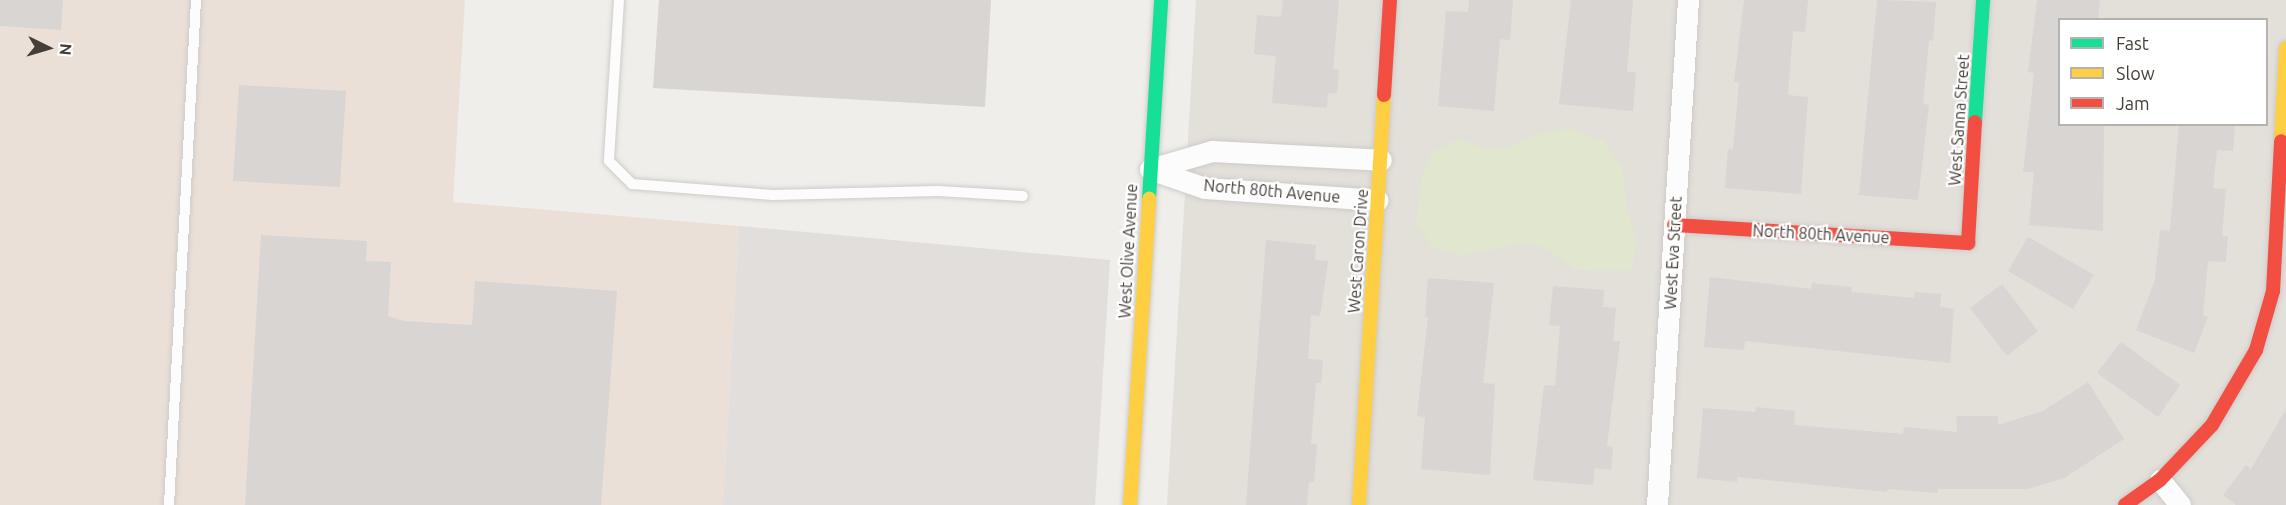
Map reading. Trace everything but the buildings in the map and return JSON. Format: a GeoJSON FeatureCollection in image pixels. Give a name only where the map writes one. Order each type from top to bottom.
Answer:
{"type":"FeatureCollection","features":[{"type":"Feature","properties":{"kind":"street","name":"West Olive Avenue"},"geometry":{"type":"LineString","coordinates":[[1130,505],[1161,0]]}},
{"type":"Feature","properties":{"kind":"street","name":"West Caron Drive"},"geometry":{"type":"LineString","coordinates":[[1359,505],[1390,0]]}},
{"type":"Feature","properties":{"kind":"street","name":"West Eva Street"},"geometry":{"type":"LineString","coordinates":[[1658,505],[1688,0]]}},
{"type":"Feature","properties":{"kind":"street","name":"West Sanna Street"},"geometry":{"type":"LineString","coordinates":[[1968,243],[1983,0]]}},
{"type":"Feature","properties":{"kind":"street"},"geometry":{"type":"LineString","coordinates":[[2125,505],[2160,480],[2212,425],[2256,350],[2273,291],[2282,223],[2286,48]]}},
{"type":"Feature","properties":{"kind":"street","name":"North 80th Avenue"},"geometry":{"type":"LineString","coordinates":[[1150,168],[1212,151],[1380,160]]}},
{"type":"Feature","properties":{"kind":"street","name":"North 80th Avenue"},"geometry":{"type":"LineString","coordinates":[[1150,168],[1205,188],[1378,200]]}},
{"type":"Feature","properties":{"kind":"street","name":"North 80th Avenue"},"geometry":{"type":"LineString","coordinates":[[1674,225],[1968,243]]}},
{"type":"Feature","properties":{"kind":"street"},"geometry":{"type":"LineString","coordinates":[[2160,480],[2180,505]]}},
{"type":"Feature","properties":{"kind":"lane"},"geometry":{"type":"LineString","coordinates":[[169,505],[196,0]]}},
{"type":"Feature","properties":{"kind":"lane"},"geometry":{"type":"LineString","coordinates":[[619,0],[609,161],[632,184],[773,195],[938,191],[1023,196]]}},
{"type":"Feature","properties":{"kind":"shaded area"},"geometry":{"type":"Polygon","coordinates":[[[0,0],[465,0],[453,202],[739,226],[723,505],[0,505],[0,0]]]}},
{"type":"Feature","properties":{"kind":"shaded area"},"geometry":{"type":"Polygon","coordinates":[[[1196,0],[2286,0],[2286,505],[1167,505],[1196,0]]]}},
{"type":"Feature","properties":{"kind":"shaded area"},"geometry":{"type":"Polygon","coordinates":[[[739,226],[1110,260],[1095,505],[723,505],[739,226]]]}},
{"type":"Feature","properties":{"kind":"green space"},"geometry":{"type":"Polygon","coordinates":[[[1569,128],[1604,141],[1623,170],[1626,203],[1637,242],[1631,271],[1576,270],[1549,250],[1528,242],[1460,256],[1433,248],[1416,223],[1422,176],[1432,152],[1459,139],[1485,149],[1507,148],[1534,136],[1569,128]]]}},
{"type":"Feature","properties":{"kind":"traffic: fast"},"geometry":{"type":"LineString","coordinates":[[1149,199],[1161,0]]}},
{"type":"Feature","properties":{"kind":"traffic: fast"},"geometry":{"type":"LineString","coordinates":[[1975,122],[1983,0]]}},
{"type":"Feature","properties":{"kind":"traffic: slow"},"geometry":{"type":"LineString","coordinates":[[2281,141],[2286,48]]}},
{"type":"Feature","properties":{"kind":"traffic: slow"},"geometry":{"type":"LineString","coordinates":[[1359,505],[1384,95]]}},
{"type":"Feature","properties":{"kind":"traffic: slow"},"geometry":{"type":"LineString","coordinates":[[1130,505],[1149,199]]}},
{"type":"Feature","properties":{"kind":"traffic: jam"},"geometry":{"type":"LineString","coordinates":[[1384,95],[1390,0]]}},
{"type":"Feature","properties":{"kind":"traffic: jam"},"geometry":{"type":"LineString","coordinates":[[1674,225],[1968,243],[1975,122]]}},
{"type":"Feature","properties":{"kind":"traffic: jam"},"geometry":{"type":"LineString","coordinates":[[2125,505],[2160,480],[2212,425],[2256,350],[2273,291],[2281,141]]}}]}
